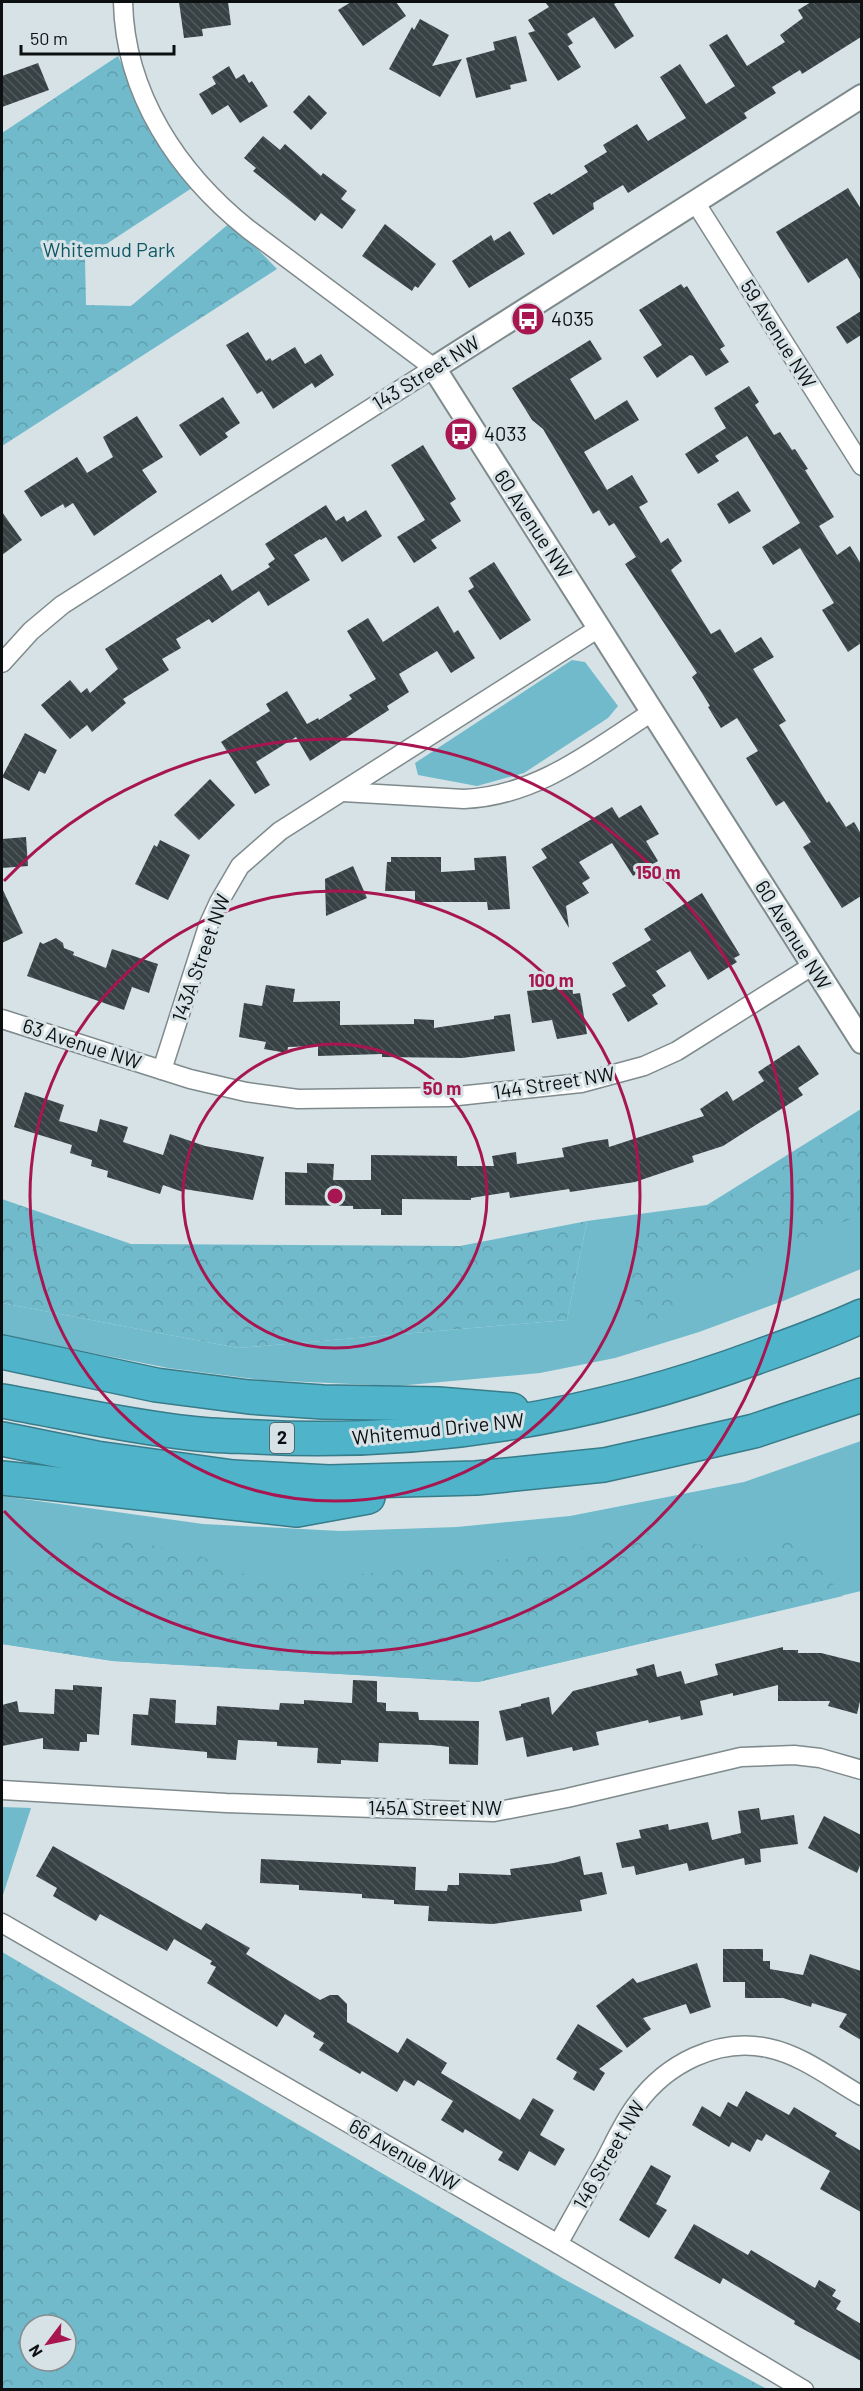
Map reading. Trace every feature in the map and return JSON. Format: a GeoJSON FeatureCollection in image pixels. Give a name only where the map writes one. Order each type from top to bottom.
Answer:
{"type":"FeatureCollection","features":[{"type":"Feature","properties":{"kind":"highway","name":"Whitemud Drive NW"},"geometry":{"type":"LineString","coordinates":[[2,1401],[190,1433],[303,1439],[371,1438],[465,1430],[565,1414],[627,1399],[800,1342],[861,1316]]}},
{"type":"Feature","properties":{"kind":"highway"},"geometry":{"type":"LineString","coordinates":[[2,1352],[156,1384],[249,1396],[322,1402],[438,1404],[565,1414]]}},
{"type":"Feature","properties":{"kind":"highway","name":"2"},"geometry":{"type":"LineString","coordinates":[[2,1439],[96,1458],[233,1477],[329,1482],[476,1478],[604,1465],[754,1431],[861,1395]]}},
{"type":"Feature","properties":{"kind":"highway"},"geometry":{"type":"LineString","coordinates":[[2,1478],[297,1510],[476,1478]]}},
{"type":"Feature","properties":{"kind":"street","name":"60 Avenue NW"},"geometry":{"type":"LineString","coordinates":[[123,2],[132,59],[152,115],[179,161],[222,208],[434,368],[861,1042]]}},
{"type":"Feature","properties":{"kind":"street","name":"143 Street NW"},"geometry":{"type":"LineString","coordinates":[[2,663],[31,631],[62,605],[861,96]]}},
{"type":"Feature","properties":{"kind":"street","name":"59 Avenue NW"},"geometry":{"type":"LineString","coordinates":[[694,202],[861,466]]}},
{"type":"Feature","properties":{"kind":"street","name":"143A Street NW"},"geometry":{"type":"LineString","coordinates":[[162,1070],[208,926],[230,880],[240,866],[264,843],[599,628]]}},
{"type":"Feature","properties":{"kind":"street"},"geometry":{"type":"LineString","coordinates":[[343,792],[464,799],[483,798],[515,791],[554,774],[652,712]]}},
{"type":"Feature","properties":{"kind":"street","name":"144 Street NW"},"geometry":{"type":"LineString","coordinates":[[162,1070],[215,1086],[298,1099],[447,1097],[581,1083],[624,1073],[659,1060],[812,966]]}},
{"type":"Feature","properties":{"kind":"street","name":"63 Avenue NW"},"geometry":{"type":"LineString","coordinates":[[2,1019],[162,1070]]}},
{"type":"Feature","properties":{"kind":"street","name":"145A Street NW"},"geometry":{"type":"LineString","coordinates":[[2,1790],[226,1803],[494,1812],[567,1798],[741,1757],[794,1755],[820,1758],[861,1770]]}},
{"type":"Feature","properties":{"kind":"street","name":"66 Avenue NW"},"geometry":{"type":"LineString","coordinates":[[2,1923],[558,2244],[804,2390]]}},
{"type":"Feature","properties":{"kind":"street","name":"146 Street NW"},"geometry":{"type":"LineString","coordinates":[[558,2244],[635,2106],[662,2077],[695,2057],[713,2050],[748,2045],[768,2048],[790,2054],[861,2096]]}},
{"type":"Feature","properties":{"kind":"green space","name":"Whitemud Park"},"geometry":{"type":"Polygon","coordinates":[[[118,56],[165,155],[195,186],[85,258],[86,305],[131,306],[231,222],[277,269],[2,446],[2,133],[118,56]]]}},
{"type":"Feature","properties":{"kind":"green space"},"geometry":{"type":"Polygon","coordinates":[[[572,660],[585,662],[618,706],[608,718],[524,773],[477,786],[418,775],[415,763],[572,660]]]}},
{"type":"Feature","properties":{"kind":"green space"},"geometry":{"type":"Polygon","coordinates":[[[861,1109],[861,1269],[699,1332],[615,1358],[540,1373],[397,1386],[262,1380],[168,1368],[2,1335],[2,1303],[238,1348],[567,1320],[587,1221],[707,1205],[861,1109]]]}},
{"type":"Feature","properties":{"kind":"green space"},"geometry":{"type":"Polygon","coordinates":[[[861,1114],[861,1217],[858,1216],[779,1249],[728,1283],[702,1285],[677,1280],[672,1313],[651,1326],[639,1317],[626,1266],[647,1221],[706,1209],[861,1114]]]}},
{"type":"Feature","properties":{"kind":"green space"},"geometry":{"type":"Polygon","coordinates":[[[2,1199],[131,1244],[460,1246],[587,1221],[567,1320],[238,1348],[2,1303],[2,1199]]]}},
{"type":"Feature","properties":{"kind":"green space"},"geometry":{"type":"Polygon","coordinates":[[[861,1441],[861,1591],[478,1682],[113,1661],[2,1644],[2,1496],[203,1524],[340,1531],[457,1527],[570,1516],[744,1482],[861,1441]]]}},
{"type":"Feature","properties":{"kind":"green space"},"geometry":{"type":"Polygon","coordinates":[[[647,1533],[698,1544],[741,1559],[794,1537],[843,1596],[478,1682],[113,1661],[2,1644],[2,1569],[110,1536],[198,1555],[274,1586],[369,1573],[548,1555],[647,1533]]]}},
{"type":"Feature","properties":{"kind":"green space"},"geometry":{"type":"Polygon","coordinates":[[[2,1807],[31,1808],[2,1898],[2,1807]]]}},
{"type":"Feature","properties":{"kind":"green space"},"geometry":{"type":"Polygon","coordinates":[[[2,1952],[562,2278],[767,2389],[2,2389],[2,1952]]]}},
{"type":"Feature","properties":{"kind":"building"},"geometry":{"type":"Polygon","coordinates":[[[179,2],[228,2],[231,25],[202,29],[203,36],[184,38],[179,2]]]}},
{"type":"Feature","properties":{"kind":"building"},"geometry":{"type":"Polygon","coordinates":[[[351,2],[396,2],[406,16],[363,46],[338,10],[351,2]]]}},
{"type":"Feature","properties":{"kind":"building"},"geometry":{"type":"Polygon","coordinates":[[[545,2],[618,2],[614,4],[634,36],[615,49],[594,17],[567,34],[573,43],[568,46],[581,67],[558,81],[528,33],[535,31],[528,20],[549,7],[545,2]]]}},
{"type":"Feature","properties":{"kind":"building"},"geometry":{"type":"Polygon","coordinates":[[[811,2],[861,2],[861,37],[802,74],[800,70],[772,87],[776,93],[744,113],[747,118],[628,193],[623,185],[593,203],[594,209],[553,235],[533,203],[550,193],[551,195],[588,172],[584,166],[607,152],[603,145],[637,124],[648,141],[686,118],[660,77],[680,64],[706,104],[735,86],[709,45],[727,34],[747,66],[785,42],[780,35],[803,18],[798,10],[811,2]]]}},
{"type":"Feature","properties":{"kind":"building"},"geometry":{"type":"Polygon","coordinates":[[[420,19],[449,35],[432,66],[462,59],[440,97],[389,69],[412,27],[414,30],[420,19]]]}},
{"type":"Feature","properties":{"kind":"building"},"geometry":{"type":"Polygon","coordinates":[[[516,36],[527,81],[510,85],[511,89],[476,98],[466,58],[495,50],[493,42],[516,36]]]}},
{"type":"Feature","properties":{"kind":"building"},"geometry":{"type":"Polygon","coordinates":[[[38,63],[49,90],[2,107],[2,76],[38,63]]]}},
{"type":"Feature","properties":{"kind":"building"},"geometry":{"type":"Polygon","coordinates":[[[229,66],[236,79],[244,74],[249,83],[252,81],[268,106],[240,123],[228,105],[212,115],[199,94],[216,84],[212,77],[229,66]]]}},
{"type":"Feature","properties":{"kind":"building"},"geometry":{"type":"Polygon","coordinates":[[[309,95],[327,113],[311,130],[293,112],[309,95]]]}},
{"type":"Feature","properties":{"kind":"building"},"geometry":{"type":"Polygon","coordinates":[[[263,136],[280,150],[285,144],[321,176],[323,173],[347,191],[341,199],[356,210],[342,229],[321,213],[315,221],[253,171],[256,168],[244,158],[263,136]]]}},
{"type":"Feature","properties":{"kind":"building"},"geometry":{"type":"Polygon","coordinates":[[[848,188],[861,209],[861,281],[847,258],[808,283],[776,232],[848,188]]]}},
{"type":"Feature","properties":{"kind":"building"},"geometry":{"type":"Polygon","coordinates":[[[385,224],[436,264],[418,288],[415,286],[412,291],[362,256],[385,224]]]}},
{"type":"Feature","properties":{"kind":"building"},"geometry":{"type":"Polygon","coordinates":[[[510,231],[525,254],[469,288],[452,261],[491,235],[494,241],[510,231]]]}},
{"type":"Feature","properties":{"kind":"building"},"geometry":{"type":"Polygon","coordinates":[[[681,284],[684,288],[687,286],[725,346],[720,349],[729,362],[706,376],[690,355],[657,378],[643,357],[662,345],[639,310],[681,284]]]}},
{"type":"Feature","properties":{"kind":"building"},"geometry":{"type":"Polygon","coordinates":[[[861,311],[861,335],[847,344],[836,327],[861,311]]]}},
{"type":"Feature","properties":{"kind":"building"},"geometry":{"type":"Polygon","coordinates":[[[248,332],[266,361],[270,358],[272,361],[295,347],[305,364],[321,354],[334,375],[315,388],[312,383],[273,409],[262,391],[257,394],[226,345],[248,332]]]}},
{"type":"Feature","properties":{"kind":"building"},"geometry":{"type":"Polygon","coordinates":[[[590,340],[602,359],[570,379],[595,420],[627,400],[639,420],[584,452],[607,490],[632,475],[648,502],[639,507],[661,543],[668,538],[682,561],[671,570],[711,634],[720,629],[735,653],[761,637],[774,657],[753,669],[786,721],[779,725],[827,803],[829,801],[846,827],[854,822],[861,834],[861,896],[842,908],[803,847],[811,842],[784,801],[776,806],[746,758],[758,751],[737,718],[721,728],[708,707],[710,706],[692,677],[697,673],[625,564],[636,557],[614,523],[609,526],[599,510],[593,514],[543,429],[532,420],[512,388],[590,340]]]}},
{"type":"Feature","properties":{"kind":"building"},"geometry":{"type":"Polygon","coordinates":[[[749,386],[759,402],[755,405],[774,435],[780,432],[792,450],[795,449],[834,517],[819,526],[837,555],[850,546],[861,564],[861,643],[848,652],[822,610],[834,603],[800,548],[773,565],[762,547],[800,523],[747,436],[715,456],[719,461],[698,474],[685,454],[726,428],[714,408],[749,386]]]}},
{"type":"Feature","properties":{"kind":"building"},"geometry":{"type":"Polygon","coordinates":[[[223,397],[240,423],[225,433],[228,437],[200,456],[179,425],[223,397]]]}},
{"type":"Feature","properties":{"kind":"building"},"geometry":{"type":"Polygon","coordinates":[[[137,416],[163,457],[142,470],[157,492],[94,536],[73,503],[65,508],[63,504],[41,517],[24,491],[77,457],[87,473],[113,457],[103,437],[137,416]]]}},
{"type":"Feature","properties":{"kind":"building"},"geometry":{"type":"Polygon","coordinates":[[[423,445],[456,499],[450,503],[461,521],[431,540],[437,548],[414,563],[397,537],[425,520],[391,465],[423,445]]]}},
{"type":"Feature","properties":{"kind":"building"},"geometry":{"type":"Polygon","coordinates":[[[738,491],[751,511],[729,524],[717,504],[738,491]]]}},
{"type":"Feature","properties":{"kind":"building"},"geometry":{"type":"Polygon","coordinates":[[[326,505],[336,521],[344,516],[347,522],[366,510],[382,536],[342,562],[326,537],[294,555],[310,580],[268,606],[259,591],[212,623],[209,619],[176,639],[181,648],[162,659],[169,670],[123,699],[126,703],[92,732],[87,725],[70,739],[41,705],[70,680],[81,693],[87,688],[90,693],[118,669],[105,649],[221,574],[232,591],[270,567],[268,564],[275,559],[265,544],[326,505]]]}},
{"type":"Feature","properties":{"kind":"building"},"geometry":{"type":"Polygon","coordinates":[[[2,512],[22,540],[2,555],[2,512]]]}},
{"type":"Feature","properties":{"kind":"building"},"geometry":{"type":"Polygon","coordinates":[[[494,562],[531,620],[500,640],[468,591],[474,587],[469,578],[494,562]]]}},
{"type":"Feature","properties":{"kind":"building"},"geometry":{"type":"Polygon","coordinates":[[[438,606],[454,633],[458,630],[475,658],[451,673],[437,651],[399,674],[409,692],[387,706],[389,710],[310,761],[296,737],[256,762],[270,785],[255,794],[221,742],[270,711],[266,704],[287,691],[307,724],[318,718],[319,720],[352,699],[349,695],[376,679],[347,631],[368,618],[383,642],[438,606]]]}},
{"type":"Feature","properties":{"kind":"building"},"geometry":{"type":"Polygon","coordinates":[[[25,733],[57,750],[45,774],[39,771],[29,791],[2,777],[25,733]]]}},
{"type":"Feature","properties":{"kind":"building"},"geometry":{"type":"Polygon","coordinates":[[[210,779],[235,805],[199,840],[174,815],[210,779]]]}},
{"type":"Feature","properties":{"kind":"building"},"geometry":{"type":"Polygon","coordinates":[[[641,805],[659,834],[646,841],[658,861],[633,876],[612,843],[579,862],[590,878],[582,883],[589,893],[566,906],[569,928],[532,867],[547,858],[541,849],[612,807],[619,818],[641,805]]]}},
{"type":"Feature","properties":{"kind":"building"},"geometry":{"type":"Polygon","coordinates":[[[26,837],[28,866],[2,868],[2,839],[26,837]]]}},
{"type":"Feature","properties":{"kind":"building"},"geometry":{"type":"Polygon","coordinates":[[[160,840],[190,855],[168,900],[135,884],[154,845],[157,847],[160,840]]]}},
{"type":"Feature","properties":{"kind":"building"},"geometry":{"type":"Polygon","coordinates":[[[506,856],[510,909],[488,910],[487,902],[415,902],[415,891],[385,891],[387,862],[391,862],[391,857],[441,857],[441,872],[475,870],[474,858],[506,856]]]}},
{"type":"Feature","properties":{"kind":"building"},"geometry":{"type":"Polygon","coordinates":[[[353,866],[367,898],[326,916],[325,879],[353,866]]]}},
{"type":"Feature","properties":{"kind":"building"},"geometry":{"type":"Polygon","coordinates":[[[2,888],[23,933],[2,943],[2,888]]]}},
{"type":"Feature","properties":{"kind":"building"},"geometry":{"type":"Polygon","coordinates":[[[702,893],[740,955],[734,958],[737,962],[708,980],[690,951],[656,971],[666,986],[652,995],[658,1004],[628,1022],[612,994],[626,986],[612,963],[651,940],[644,929],[702,893]]]}},
{"type":"Feature","properties":{"kind":"building"},"geometry":{"type":"Polygon","coordinates":[[[56,938],[63,943],[64,948],[74,952],[73,955],[106,968],[112,949],[158,964],[149,993],[132,987],[124,1010],[27,976],[40,942],[43,944],[56,938]]]}},
{"type":"Feature","properties":{"kind":"building"},"geometry":{"type":"Polygon","coordinates":[[[266,985],[295,989],[293,1002],[340,1001],[340,1025],[414,1024],[414,1019],[434,1020],[434,1028],[494,1019],[494,1016],[510,1014],[515,1051],[462,1058],[382,1057],[382,1054],[318,1056],[318,1046],[288,1047],[287,1053],[264,1049],[266,1042],[239,1037],[244,1003],[262,1006],[266,985]]]}},
{"type":"Feature","properties":{"kind":"building"},"geometry":{"type":"Polygon","coordinates":[[[572,986],[573,994],[580,993],[587,1034],[557,1039],[552,1020],[532,1023],[527,991],[572,986]]]}},
{"type":"Feature","properties":{"kind":"building"},"geometry":{"type":"Polygon","coordinates":[[[799,1045],[819,1074],[798,1088],[803,1095],[723,1146],[692,1156],[694,1162],[635,1182],[510,1198],[509,1192],[471,1198],[471,1200],[402,1199],[402,1215],[381,1215],[381,1209],[353,1209],[353,1206],[285,1205],[285,1172],[307,1173],[307,1163],[334,1164],[333,1180],[371,1180],[371,1155],[457,1156],[457,1166],[494,1166],[492,1156],[516,1152],[517,1164],[564,1157],[562,1148],[588,1142],[608,1139],[609,1147],[704,1116],[700,1109],[727,1091],[733,1101],[764,1081],[758,1072],[799,1045]]]}},
{"type":"Feature","properties":{"kind":"building"},"geometry":{"type":"Polygon","coordinates":[[[25,1092],[64,1105],[59,1121],[97,1132],[100,1119],[128,1127],[123,1142],[163,1155],[170,1134],[205,1146],[264,1157],[253,1200],[184,1189],[183,1192],[163,1185],[160,1194],[107,1177],[108,1171],[91,1166],[92,1160],[70,1153],[72,1145],[14,1127],[25,1092]]]}},
{"type":"Feature","properties":{"kind":"building"},"geometry":{"type":"Polygon","coordinates":[[[783,1647],[783,1650],[798,1650],[798,1653],[821,1653],[861,1663],[861,1697],[857,1714],[828,1706],[830,1701],[778,1701],[778,1685],[700,1701],[703,1715],[681,1720],[680,1716],[649,1723],[648,1720],[596,1732],[599,1745],[573,1751],[572,1747],[527,1757],[523,1737],[506,1741],[499,1711],[549,1697],[552,1715],[573,1691],[638,1675],[636,1669],[654,1664],[657,1677],[681,1671],[685,1684],[718,1675],[715,1664],[783,1647]]]}},
{"type":"Feature","properties":{"kind":"building"},"geometry":{"type":"Polygon","coordinates":[[[353,1680],[377,1681],[377,1702],[386,1703],[386,1711],[418,1712],[419,1720],[479,1721],[478,1765],[449,1764],[449,1747],[432,1745],[379,1743],[378,1762],[341,1760],[341,1764],[317,1763],[318,1748],[277,1746],[277,1742],[238,1740],[236,1760],[207,1758],[207,1752],[131,1745],[133,1714],[148,1715],[150,1698],[176,1700],[175,1723],[216,1725],[217,1706],[279,1710],[280,1703],[304,1704],[304,1700],[352,1703],[353,1680]]]}},
{"type":"Feature","properties":{"kind":"building"},"geometry":{"type":"Polygon","coordinates":[[[73,1685],[102,1687],[99,1735],[87,1734],[87,1742],[80,1742],[79,1751],[43,1749],[43,1738],[2,1746],[2,1705],[17,1701],[19,1712],[54,1714],[55,1689],[73,1690],[73,1685]]]}},
{"type":"Feature","properties":{"kind":"building"},"geometry":{"type":"Polygon","coordinates":[[[759,1808],[761,1820],[794,1815],[798,1844],[760,1849],[761,1862],[745,1865],[744,1858],[689,1871],[687,1863],[636,1875],[634,1866],[622,1868],[616,1843],[641,1838],[639,1830],[668,1824],[669,1830],[708,1822],[712,1840],[741,1833],[738,1811],[759,1808]]]}},
{"type":"Feature","properties":{"kind":"building"},"geometry":{"type":"Polygon","coordinates":[[[824,1816],[861,1835],[861,1863],[857,1873],[808,1848],[824,1816]]]}},
{"type":"Feature","properties":{"kind":"building"},"geometry":{"type":"Polygon","coordinates":[[[53,1846],[201,1930],[206,1923],[250,1948],[246,1954],[320,2000],[330,1995],[338,1995],[347,2004],[347,2022],[398,2053],[407,2038],[447,2063],[441,2073],[520,2120],[533,2098],[554,2110],[540,2135],[565,2149],[555,2166],[529,2151],[518,2171],[498,2160],[503,2152],[465,2129],[463,2133],[441,2120],[453,2101],[418,2080],[414,2086],[404,2080],[397,2092],[362,2071],[360,2074],[319,2050],[324,2043],[313,2037],[315,2033],[285,2014],[277,2027],[207,1983],[216,1967],[210,1964],[212,1961],[174,1939],[167,1951],[100,1914],[96,1921],[53,1896],[57,1888],[36,1876],[53,1846]]]}},
{"type":"Feature","properties":{"kind":"building"},"geometry":{"type":"Polygon","coordinates":[[[580,1856],[584,1875],[602,1872],[607,1894],[580,1900],[582,1911],[493,1924],[428,1921],[429,1906],[394,1904],[394,1900],[362,1898],[362,1894],[299,1890],[299,1885],[260,1883],[261,1859],[416,1867],[415,1890],[447,1891],[448,1885],[459,1885],[459,1873],[511,1875],[510,1869],[554,1863],[580,1856]]]}},
{"type":"Feature","properties":{"kind":"building"},"geometry":{"type":"Polygon","coordinates":[[[723,1949],[763,1949],[763,1961],[770,1961],[770,1969],[803,1975],[810,1954],[861,1971],[861,2040],[839,2027],[847,2014],[812,2003],[811,2007],[783,1998],[745,1998],[745,1982],[723,1982],[723,1949]]]}},
{"type":"Feature","properties":{"kind":"building"},"geometry":{"type":"Polygon","coordinates":[[[697,1963],[711,2007],[690,2014],[686,2004],[643,2018],[651,2029],[627,2048],[596,2006],[633,1978],[637,1983],[697,1963]]]}},
{"type":"Feature","properties":{"kind":"building"},"geometry":{"type":"Polygon","coordinates":[[[578,2024],[623,2051],[599,2069],[605,2073],[594,2091],[573,2079],[577,2072],[556,2059],[578,2024]]]}},
{"type":"Feature","properties":{"kind":"building"},"geometry":{"type":"Polygon","coordinates":[[[746,2091],[789,2115],[794,2107],[837,2133],[835,2136],[861,2151],[861,2212],[820,2189],[830,2171],[766,2134],[762,2141],[757,2139],[750,2152],[732,2142],[729,2147],[692,2125],[702,2106],[720,2117],[728,2102],[737,2107],[746,2091]]]}},
{"type":"Feature","properties":{"kind":"building"},"geometry":{"type":"Polygon","coordinates":[[[651,2165],[671,2176],[656,2204],[667,2210],[649,2238],[619,2220],[651,2165]]]}},
{"type":"Feature","properties":{"kind":"building"},"geometry":{"type":"Polygon","coordinates":[[[694,2224],[748,2255],[751,2250],[815,2288],[819,2280],[836,2290],[832,2296],[841,2301],[836,2309],[861,2324],[861,2361],[794,2324],[795,2321],[723,2278],[720,2284],[674,2258],[694,2224]]]}},
{"type":"Feature","properties":{"kind":"place","name":"4035"},"geometry":{"type":"Point","coordinates":[528,319]}},
{"type":"Feature","properties":{"kind":"place","name":"4033"},"geometry":{"type":"Point","coordinates":[461,434]}}]}
